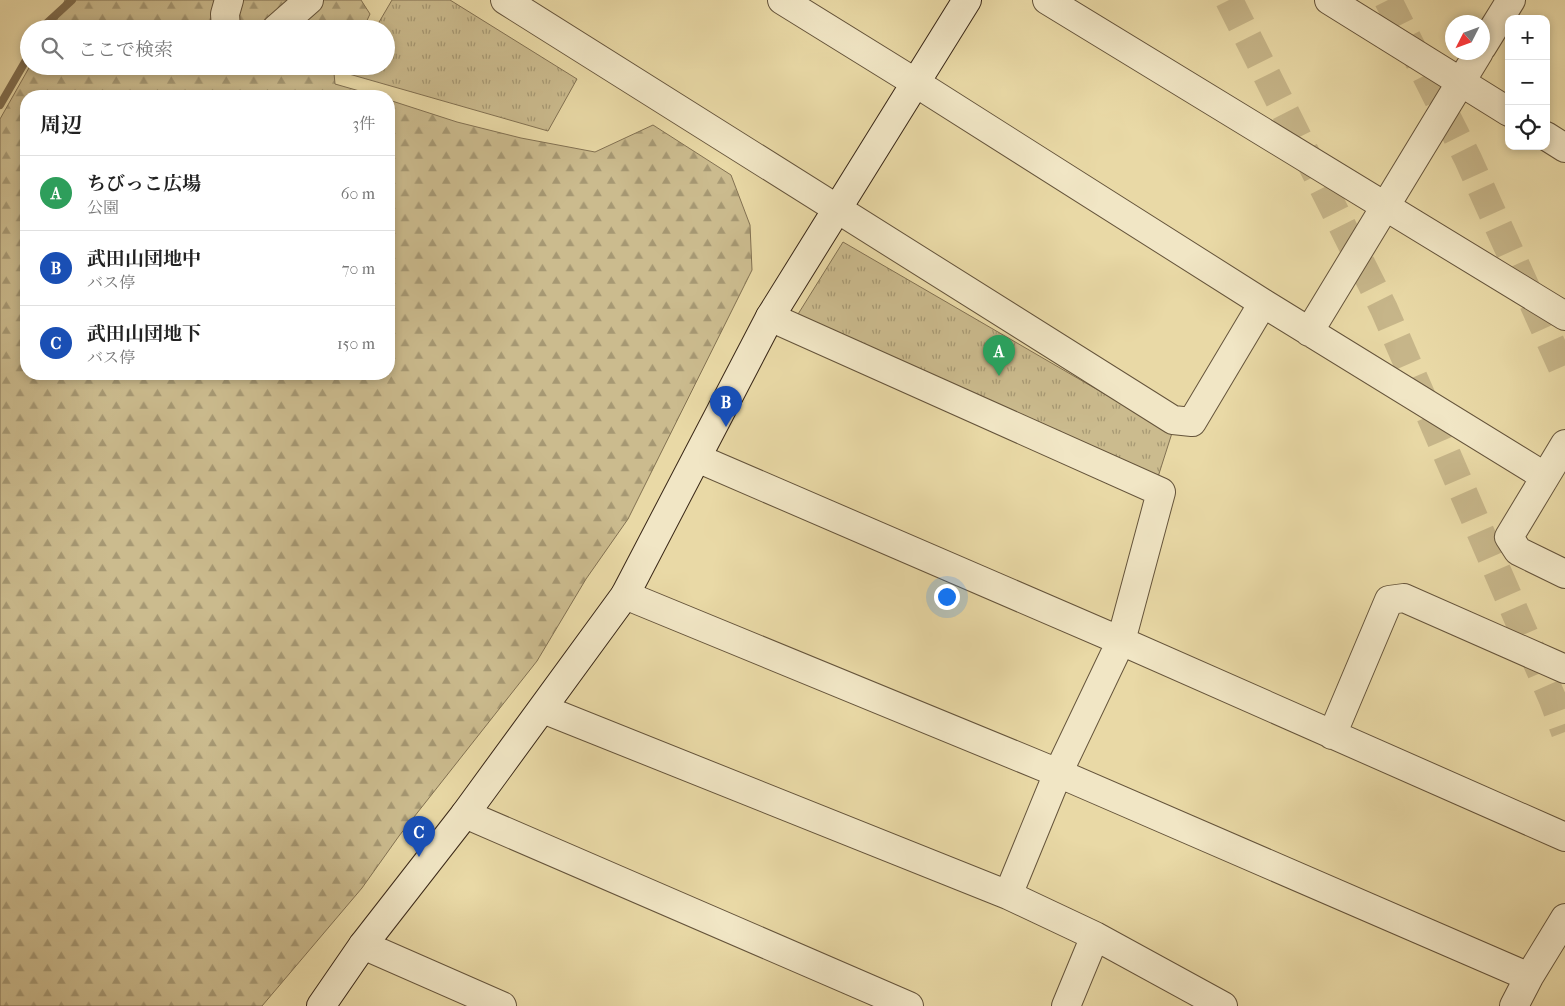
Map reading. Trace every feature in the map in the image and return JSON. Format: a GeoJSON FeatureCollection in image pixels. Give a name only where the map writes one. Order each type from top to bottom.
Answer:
{"type":"FeatureCollection","features":[{"type":"Feature","properties":{"kind":"street"},"geometry":{"type":"LineString","coordinates":[[225,20],[229,0]]}},
{"type":"Feature","properties":{"kind":"street"},"geometry":{"type":"LineString","coordinates":[[286,20],[309,0]]}},
{"type":"Feature","properties":{"kind":"street"},"geometry":{"type":"LineString","coordinates":[[504,0],[1173,420],[1192,422],[1263,303]]}},
{"type":"Feature","properties":{"kind":"street"},"geometry":{"type":"LineString","coordinates":[[782,0],[1309,332],[1544,476]]}},
{"type":"Feature","properties":{"kind":"street"},"geometry":{"type":"LineString","coordinates":[[321,1006],[363,946],[465,814],[625,595],[770,317],[967,0]]}},
{"type":"Feature","properties":{"kind":"street"},"geometry":{"type":"LineString","coordinates":[[1046,0],[1565,316]]}},
{"type":"Feature","properties":{"kind":"street"},"geometry":{"type":"LineString","coordinates":[[1329,0],[1505,109]]}},
{"type":"Feature","properties":{"kind":"street"},"geometry":{"type":"LineString","coordinates":[[1490,34],[1511,0]]}},
{"type":"Feature","properties":{"kind":"street"},"geometry":{"type":"LineString","coordinates":[[1309,332],[1474,60]]}},
{"type":"Feature","properties":{"kind":"street"},"geometry":{"type":"LineString","coordinates":[[1550,139],[1565,148]]}},
{"type":"Feature","properties":{"kind":"street"},"geometry":{"type":"LineString","coordinates":[[770,317],[1161,492],[1120,641],[1058,773],[1008,895]]}},
{"type":"Feature","properties":{"kind":"street"},"geometry":{"type":"LineString","coordinates":[[1565,444],[1509,537],[1518,551],[1565,574]]}},
{"type":"Feature","properties":{"kind":"street"},"geometry":{"type":"LineString","coordinates":[[697,458],[1120,641],[1565,837]]}},
{"type":"Feature","properties":{"kind":"street"},"geometry":{"type":"LineString","coordinates":[[625,595],[1058,773],[1528,977]]}},
{"type":"Feature","properties":{"kind":"street"},"geometry":{"type":"LineString","coordinates":[[1332,735],[1389,600],[1404,598],[1565,669]]}},
{"type":"Feature","properties":{"kind":"street"},"geometry":{"type":"LineString","coordinates":[[543,709],[1008,895],[1095,936],[1223,1006]]}},
{"type":"Feature","properties":{"kind":"street"},"geometry":{"type":"LineString","coordinates":[[465,814],[909,1006]]}},
{"type":"Feature","properties":{"kind":"street"},"geometry":{"type":"LineString","coordinates":[[1514,1006],[1528,977],[1565,918]]}},
{"type":"Feature","properties":{"kind":"street"},"geometry":{"type":"LineString","coordinates":[[1066,1006],[1095,936]]}},
{"type":"Feature","properties":{"kind":"street"},"geometry":{"type":"LineString","coordinates":[[363,946],[502,1006]]}},
{"type":"Feature","properties":{"kind":"green space"},"geometry":{"type":"Polygon","coordinates":[[[65,0],[361,0],[370,14],[367,20],[57,20],[65,0]]]}},
{"type":"Feature","properties":{"kind":"green space"},"geometry":{"type":"Polygon","coordinates":[[[392,0],[450,0],[577,79],[548,131],[352,75],[395,75],[395,20],[380,20],[392,0]]]}},
{"type":"Feature","properties":{"kind":"green space"},"geometry":{"type":"Polygon","coordinates":[[[25,75],[334,75],[335,84],[356,90],[20,90],[20,380],[395,380],[395,102],[457,122],[521,138],[595,152],[653,125],[731,175],[750,225],[752,270],[628,519],[586,579],[537,661],[399,836],[362,888],[262,1006],[0,1006],[0,119],[25,75]]]}},
{"type":"Feature","properties":{"kind":"green space"},"geometry":{"type":"Polygon","coordinates":[[[843,242],[1172,433],[1157,480],[795,319],[843,242]]]}},
{"type":"Feature","properties":{"kind":"waterway"},"geometry":{"type":"LineString","coordinates":[[50,20],[72,0]]}},
{"type":"Feature","properties":{"kind":"waterway"},"geometry":{"type":"LineString","coordinates":[[0,105],[20,71]]}},
{"type":"Feature","properties":{"kind":"tunnel"},"geometry":{"type":"LineString","coordinates":[[1229,0],[1384,309],[1553,700],[1565,732]]}},
{"type":"Feature","properties":{"kind":"tunnel"},"geometry":{"type":"LineString","coordinates":[[1388,0],[1468,159],[1565,374]]}},
{"type":"Feature","properties":{"kind":"place","name":"ちびっこ広場"},"geometry":{"type":"Point","coordinates":[999,376]}},
{"type":"Feature","properties":{"kind":"place","name":"武田山団地中"},"geometry":{"type":"Point","coordinates":[726,427]}},
{"type":"Feature","properties":{"kind":"place","name":"武田山団地下"},"geometry":{"type":"Point","coordinates":[419,857]}}]}
